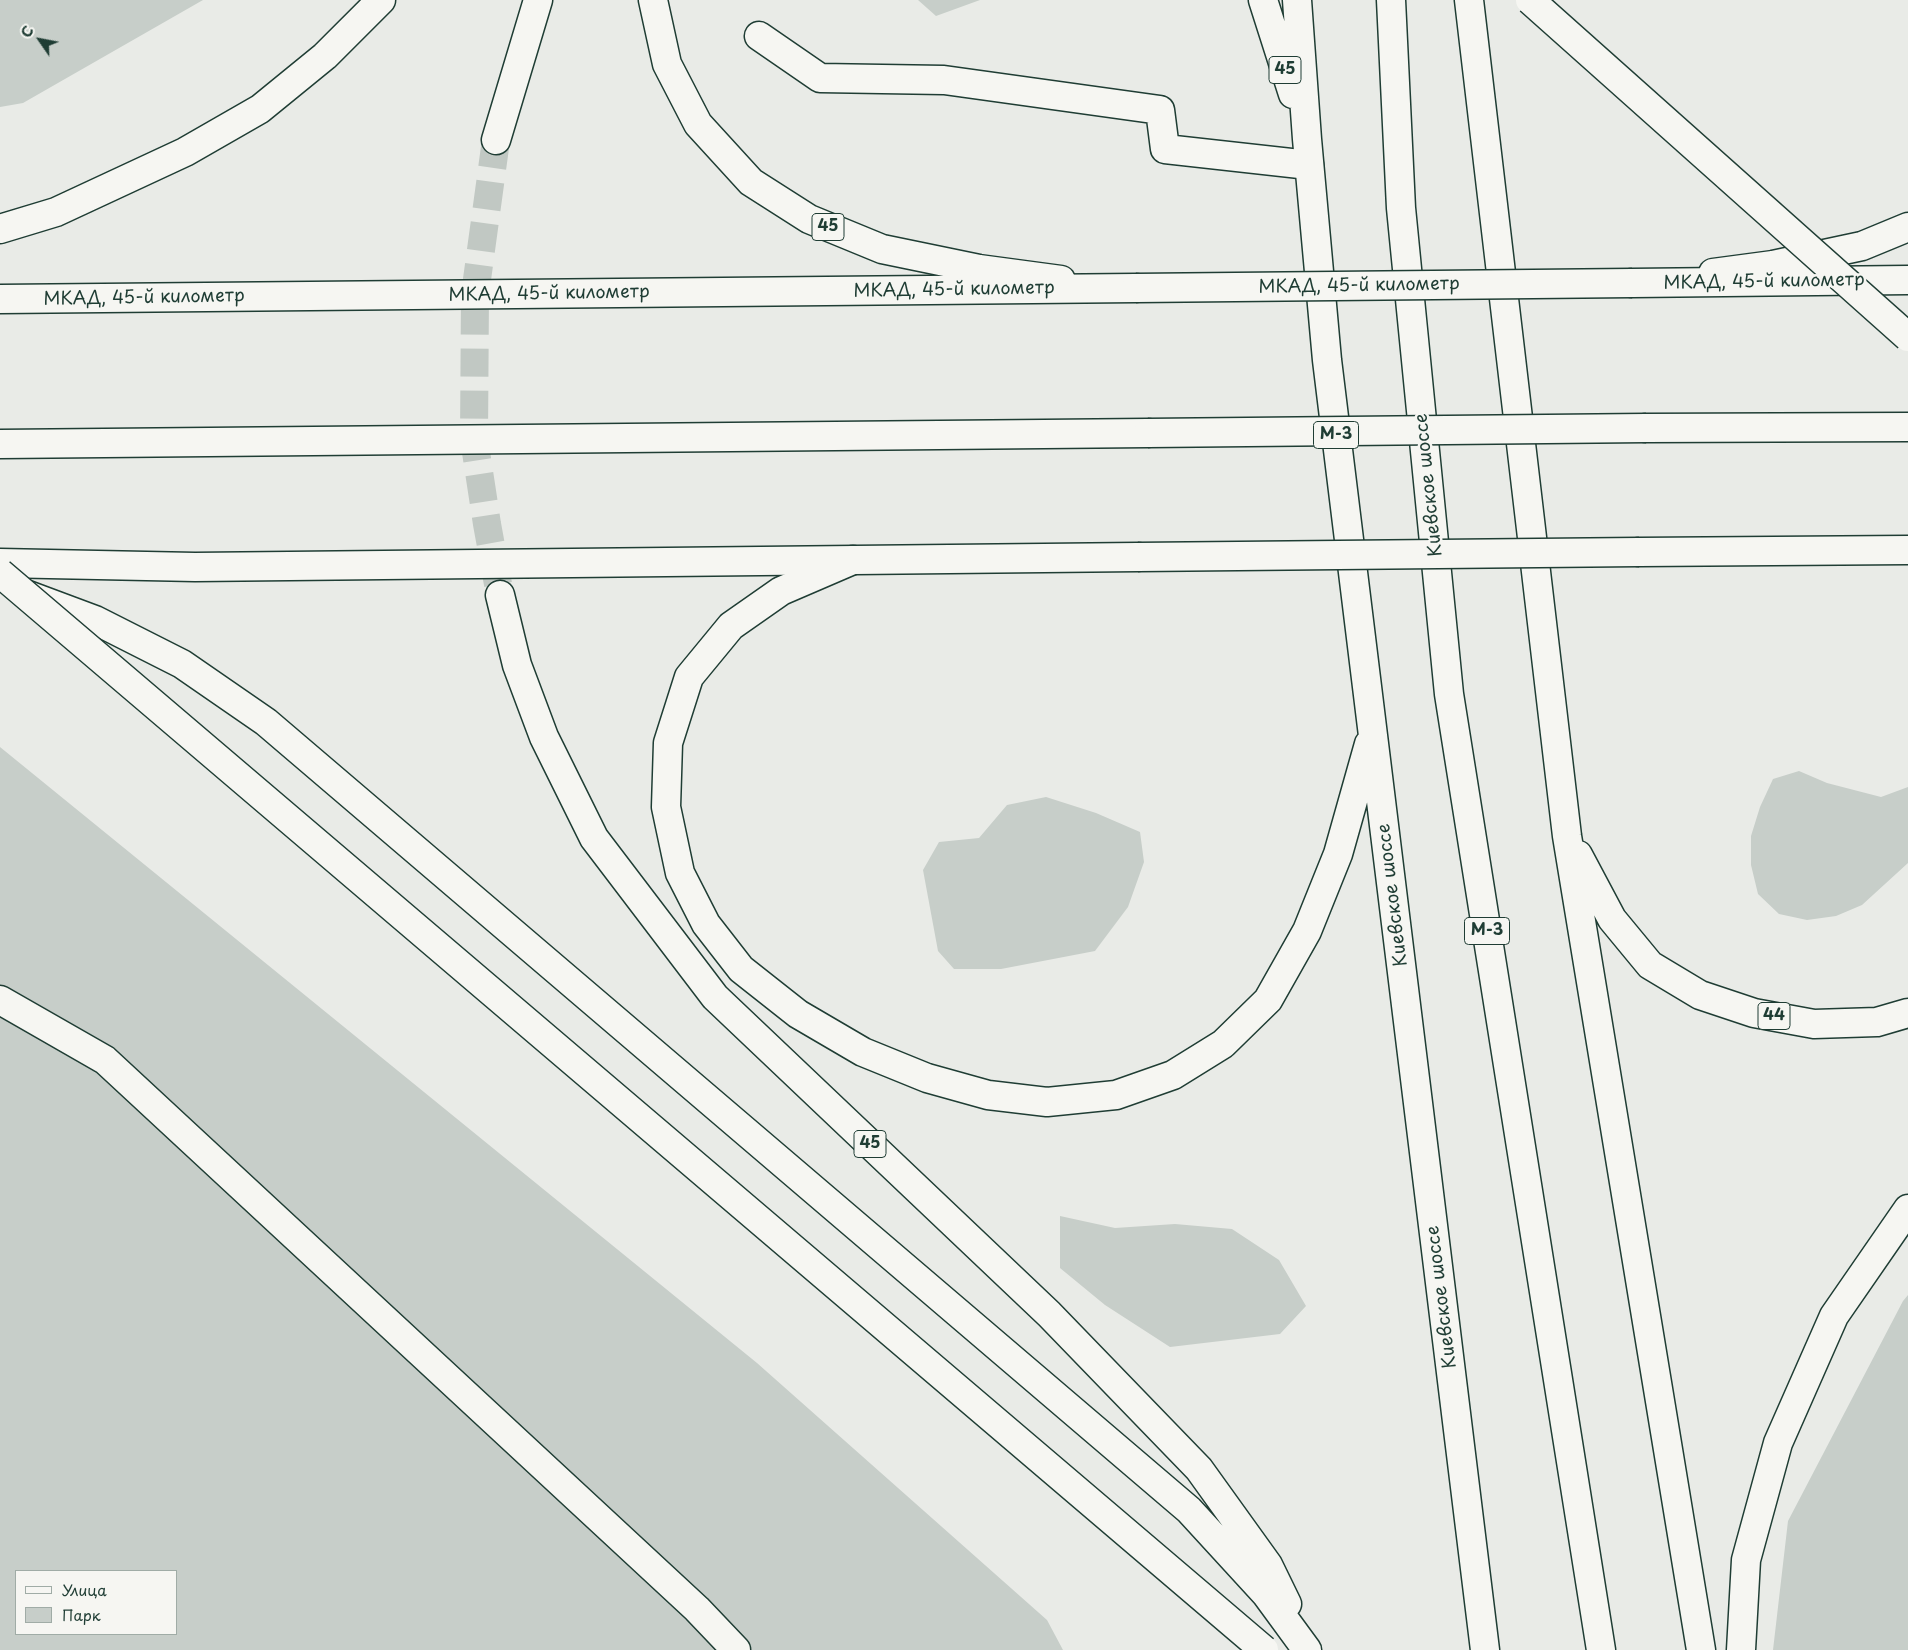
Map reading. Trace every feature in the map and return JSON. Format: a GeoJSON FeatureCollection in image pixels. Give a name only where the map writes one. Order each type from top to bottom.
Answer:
{"type":"FeatureCollection","features":[{"type":"Feature","properties":{"kind":"main road"},"geometry":{"type":"LineString","coordinates":[[0,229],[65,208],[185,152],[260,109],[325,56],[381,0]]}},
{"type":"Feature","properties":{"kind":"main road"},"geometry":{"type":"LineString","coordinates":[[496,140],[538,0]]}},
{"type":"Feature","properties":{"kind":"main road","name":"45"},"geometry":{"type":"LineString","coordinates":[[653,0],[667,64],[698,124],[750,182],[809,219],[882,249],[979,269],[1129,288]]}},
{"type":"Feature","properties":{"kind":"main road","name":"45"},"geometry":{"type":"LineString","coordinates":[[1263,0],[1308,152]]}},
{"type":"Feature","properties":{"kind":"main road"},"geometry":{"type":"LineString","coordinates":[[759,36],[820,78],[944,80],[1160,110],[1165,149],[1308,152],[1297,0]]}},
{"type":"Feature","properties":{"kind":"main road","name":"Киевское шоссе"},"geometry":{"type":"LineString","coordinates":[[1391,0],[1402,208],[1449,694],[1600,1650]]}},
{"type":"Feature","properties":{"kind":"main road"},"geometry":{"type":"LineString","coordinates":[[1469,0],[1567,836],[1701,1650]]}},
{"type":"Feature","properties":{"kind":"main road"},"geometry":{"type":"LineString","coordinates":[[1530,0],[1908,337]]}},
{"type":"Feature","properties":{"kind":"main road","name":"Киевское шоссе"},"geometry":{"type":"LineString","coordinates":[[1308,152],[1327,360],[1485,1650]]}},
{"type":"Feature","properties":{"kind":"main road"},"geometry":{"type":"LineString","coordinates":[[1636,283],[1791,261],[1862,246],[1908,227]]}},
{"type":"Feature","properties":{"kind":"main road","name":"МКАД, 45-й километр"},"geometry":{"type":"LineString","coordinates":[[0,299],[1908,280]]}},
{"type":"Feature","properties":{"kind":"main road"},"geometry":{"type":"LineString","coordinates":[[0,444],[1908,427]]}},
{"type":"Feature","properties":{"kind":"main road"},"geometry":{"type":"LineString","coordinates":[[0,563],[195,566],[1908,550]]}},
{"type":"Feature","properties":{"kind":"main road"},"geometry":{"type":"LineString","coordinates":[[854,560],[781,590],[731,626],[689,678],[668,743],[666,806],[680,873],[706,924],[741,969],[798,1014],[863,1052],[927,1078],[988,1095],[1047,1102],[1116,1095],[1172,1075],[1223,1044],[1268,1000],[1307,931],[1338,854],[1373,730]]}},
{"type":"Feature","properties":{"kind":"main road"},"geometry":{"type":"LineString","coordinates":[[0,573],[1264,1650]]}},
{"type":"Feature","properties":{"kind":"main road"},"geometry":{"type":"LineString","coordinates":[[0,586],[95,620],[182,664],[266,722],[1190,1510],[1266,1594],[1308,1650]]}},
{"type":"Feature","properties":{"kind":"main road","name":"45"},"geometry":{"type":"LineString","coordinates":[[500,595],[517,665],[544,737],[594,838],[715,996],[1049,1314],[1199,1469],[1268,1565],[1308,1650]]}},
{"type":"Feature","properties":{"kind":"main road","name":"44"},"geometry":{"type":"LineString","coordinates":[[1567,836],[1612,919],[1650,965],[1700,994],[1754,1013],[1814,1024],[1877,1022],[1908,1013]]}},
{"type":"Feature","properties":{"kind":"main road"},"geometry":{"type":"LineString","coordinates":[[0,1000],[105,1060],[697,1609],[736,1650]]}},
{"type":"Feature","properties":{"kind":"main road"},"geometry":{"type":"LineString","coordinates":[[1741,1650],[1746,1560],[1778,1443],[1834,1316],[1908,1209]]}},
{"type":"Feature","properties":{"kind":"green space"},"geometry":{"type":"Polygon","coordinates":[[[0,0],[203,0],[23,103],[0,107],[0,0]]]}},
{"type":"Feature","properties":{"kind":"green space"},"geometry":{"type":"Polygon","coordinates":[[[918,0],[980,0],[936,16],[918,0]]]}},
{"type":"Feature","properties":{"kind":"green space"},"geometry":{"type":"Polygon","coordinates":[[[0,747],[757,1363],[1047,1620],[1063,1650],[0,1650],[0,747]]]}},
{"type":"Feature","properties":{"kind":"green space"},"geometry":{"type":"Polygon","coordinates":[[[1799,771],[1827,783],[1881,797],[1908,787],[1908,863],[1862,905],[1836,916],[1807,920],[1779,914],[1758,894],[1751,865],[1751,836],[1760,807],[1773,779],[1799,771]]]}},
{"type":"Feature","properties":{"kind":"green space"},"geometry":{"type":"Polygon","coordinates":[[[1046,797],[1096,813],[1140,832],[1144,862],[1128,907],[1095,951],[1001,969],[954,969],[938,951],[923,870],[939,842],[979,838],[1007,805],[1046,797]]]}},
{"type":"Feature","properties":{"kind":"green space"},"geometry":{"type":"Polygon","coordinates":[[[1060,1216],[1115,1228],[1175,1224],[1232,1229],[1279,1260],[1306,1306],[1280,1334],[1170,1347],[1105,1305],[1060,1268],[1060,1216]]]}},
{"type":"Feature","properties":{"kind":"green space"},"geometry":{"type":"Polygon","coordinates":[[[1908,1295],[1908,1650],[1773,1650],[1788,1521],[1903,1301],[1908,1295]]]}},
{"type":"Feature","properties":{"kind":"tunnel"},"geometry":{"type":"LineString","coordinates":[[496,140],[475,294],[474,439],[500,595]]}}]}
